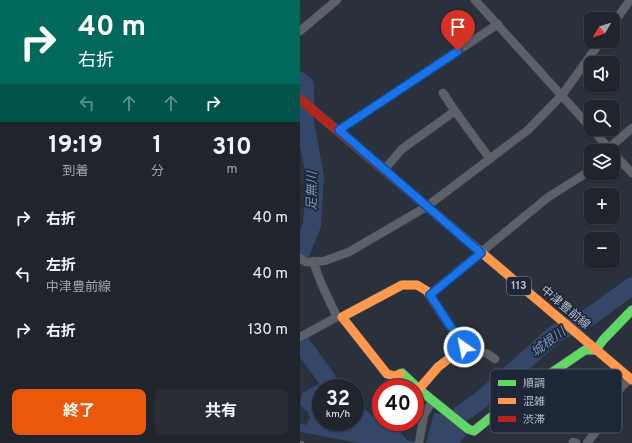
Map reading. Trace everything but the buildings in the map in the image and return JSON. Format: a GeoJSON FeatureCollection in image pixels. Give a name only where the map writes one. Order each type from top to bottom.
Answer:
{"type":"FeatureCollection","features":[{"type":"Feature","properties":{"kind":"street"},"geometry":{"type":"LineString","coordinates":[[300,31],[337,0]]}},
{"type":"Feature","properties":{"kind":"street"},"geometry":{"type":"LineString","coordinates":[[475,0],[584,119]]}},
{"type":"Feature","properties":{"kind":"street"},"geometry":{"type":"LineString","coordinates":[[620,14],[630,0]]}},
{"type":"Feature","properties":{"kind":"street"},"geometry":{"type":"LineString","coordinates":[[339,130],[498,24]]}},
{"type":"Feature","properties":{"kind":"street"},"geometry":{"type":"LineString","coordinates":[[307,260],[324,261],[349,252],[426,207],[528,130],[562,95],[596,48]]}},
{"type":"Feature","properties":{"kind":"street"},"geometry":{"type":"LineString","coordinates":[[443,93],[490,159]]}},
{"type":"Feature","properties":{"kind":"street","name":"中津豊前線"},"geometry":{"type":"LineString","coordinates":[[301,102],[339,130],[426,207],[619,369]]}},
{"type":"Feature","properties":{"kind":"street"},"geometry":{"type":"LineString","coordinates":[[384,170],[402,149],[455,111]]}},
{"type":"Feature","properties":{"kind":"street"},"geometry":{"type":"LineString","coordinates":[[619,144],[632,128]]}},
{"type":"Feature","properties":{"kind":"street"},"geometry":{"type":"LineString","coordinates":[[598,136],[605,144]]}},
{"type":"Feature","properties":{"kind":"street"},"geometry":{"type":"LineString","coordinates":[[620,161],[632,173]]}},
{"type":"Feature","properties":{"kind":"street"},"geometry":{"type":"LineString","coordinates":[[430,295],[547,198],[584,174]]}},
{"type":"Feature","properties":{"kind":"street"},"geometry":{"type":"LineString","coordinates":[[307,260],[339,317],[387,374],[395,376],[402,373],[408,379]]}},
{"type":"Feature","properties":{"kind":"street"},"geometry":{"type":"LineString","coordinates":[[300,337],[402,285],[417,285],[427,291],[464,347],[488,354],[495,359]]}},
{"type":"Feature","properties":{"kind":"street"},"geometry":{"type":"LineString","coordinates":[[557,369],[585,350],[596,350],[603,340],[632,310]]}},
{"type":"Feature","properties":{"kind":"street"},"geometry":{"type":"LineString","coordinates":[[424,383],[438,367],[464,347]]}},
{"type":"Feature","properties":{"kind":"street","name":"中津豊前線"},"geometry":{"type":"LineString","coordinates":[[622,372],[631,379]]}},
{"type":"Feature","properties":{"kind":"street"},"geometry":{"type":"LineString","coordinates":[[622,387],[631,379]]}},
{"type":"Feature","properties":{"kind":"street"},"geometry":{"type":"LineString","coordinates":[[424,393],[468,429],[474,431],[490,418]]}},
{"type":"Feature","properties":{"kind":"street"},"geometry":{"type":"LineString","coordinates":[[419,443],[424,415],[433,400]]}},
{"type":"Feature","properties":{"kind":"street"},"geometry":{"type":"LineString","coordinates":[[587,443],[595,433]]}},
{"type":"Feature","properties":{"kind":"water"},"geometry":{"type":"Polygon","coordinates":[[[312,387],[312,431],[364,431],[364,409],[372,415],[372,431],[398,431],[407,440],[420,443],[359,443],[300,432],[300,424],[306,425],[310,418],[308,412],[300,405],[302,393],[312,387]]]}},
{"type":"Feature","properties":{"kind":"water"},"geometry":{"type":"Polygon","coordinates":[[[434,413],[442,414],[466,435],[459,443],[426,443],[434,413]]]}},
{"type":"Feature","properties":{"kind":"waterway","name":"足無川"},"geometry":{"type":"LineString","coordinates":[[300,81],[305,85],[305,123],[315,177],[312,225],[300,254]]}},
{"type":"Feature","properties":{"kind":"waterway","name":"城根川"},"geometry":{"type":"LineString","coordinates":[[516,369],[555,334],[591,316],[632,286]]}},
{"type":"Feature","properties":{"kind":"waterway","name":"足無川"},"geometry":{"type":"LineString","coordinates":[[300,342],[327,379]]}},
{"type":"Feature","properties":{"kind":"waterway","name":"城根川"},"geometry":{"type":"LineString","coordinates":[[452,421],[490,392]]}},
{"type":"Feature","properties":{"kind":"railway"},"geometry":{"type":"LineString","coordinates":[[300,442],[305,443]]}},
{"type":"Feature","properties":{"kind":"traffic: fast"},"geometry":{"type":"LineString","coordinates":[[557,369],[585,350],[596,350],[603,340],[632,310]]}},
{"type":"Feature","properties":{"kind":"traffic: fast"},"geometry":{"type":"LineString","coordinates":[[400,374],[402,373],[421,391],[468,429],[474,431],[490,418]]}},
{"type":"Feature","properties":{"kind":"traffic: slow"},"geometry":{"type":"LineString","coordinates":[[430,209],[619,369]]}},
{"type":"Feature","properties":{"kind":"traffic: slow"},"geometry":{"type":"LineString","coordinates":[[400,374],[395,376],[387,374],[342,317],[402,285],[417,285],[427,291],[464,347],[438,367],[424,383]]}},
{"type":"Feature","properties":{"kind":"traffic: slow"},"geometry":{"type":"LineString","coordinates":[[622,372],[632,380]]}},
{"type":"Feature","properties":{"kind":"traffic: jam"},"geometry":{"type":"LineString","coordinates":[[300,99],[430,209]]}},
{"type":"Feature","properties":{"kind":"route"},"geometry":{"type":"LineString","coordinates":[[458,51],[339,130],[426,207],[481,253],[430,295],[464,347]]}}]}
